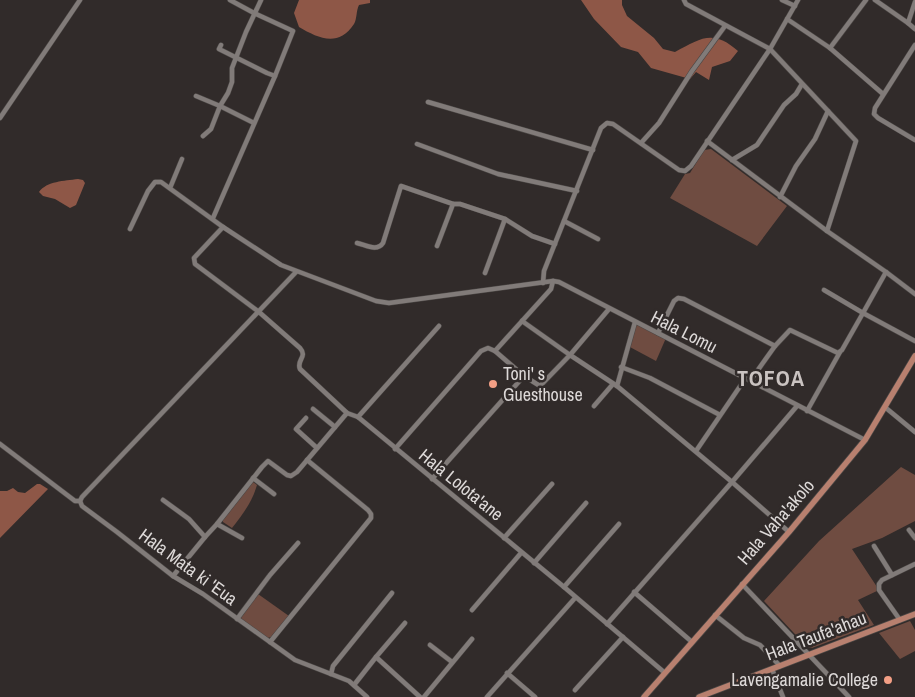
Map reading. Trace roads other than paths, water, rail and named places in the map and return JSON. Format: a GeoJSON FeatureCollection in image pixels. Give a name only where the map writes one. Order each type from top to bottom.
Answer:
{"type":"FeatureCollection","features":[{"type":"Feature","properties":{"kind":"main road","name":"Hala Vaha'akolo"},"geometry":{"type":"LineString","coordinates":[[644,697],[788,532],[865,440],[886,408],[915,356]]}},
{"type":"Feature","properties":{"kind":"main road","name":"Hala Taufa'ahau"},"geometry":{"type":"LineString","coordinates":[[699,697],[915,614]]}},
{"type":"Feature","properties":{"kind":"street"},"geometry":{"type":"LineString","coordinates":[[0,118],[80,0]]}},
{"type":"Feature","properties":{"kind":"street"},"geometry":{"type":"LineString","coordinates":[[213,218],[294,31],[230,0]]}},
{"type":"Feature","properties":{"kind":"street"},"geometry":{"type":"LineString","coordinates":[[203,136],[211,129],[220,106],[228,93],[232,82],[232,68],[261,0]]}},
{"type":"Feature","properties":{"kind":"street"},"geometry":{"type":"LineString","coordinates":[[684,0],[686,4],[724,26],[770,49],[856,141],[826,232]]}},
{"type":"Feature","properties":{"kind":"street"},"geometry":{"type":"LineString","coordinates":[[782,0],[795,6]]}},
{"type":"Feature","properties":{"kind":"street"},"geometry":{"type":"LineString","coordinates":[[543,282],[544,271],[601,128],[607,123],[613,124],[679,170],[685,171],[691,166],[770,49],[798,0]]}},
{"type":"Feature","properties":{"kind":"street"},"geometry":{"type":"LineString","coordinates":[[830,48],[866,0]]}},
{"type":"Feature","properties":{"kind":"street"},"geometry":{"type":"LineString","coordinates":[[875,0],[915,29]]}},
{"type":"Feature","properties":{"kind":"street"},"geometry":{"type":"LineString","coordinates":[[908,23],[915,2]]}},
{"type":"Feature","properties":{"kind":"street"},"geometry":{"type":"LineString","coordinates":[[787,19],[830,48],[883,94]]}},
{"type":"Feature","properties":{"kind":"street"},"geometry":{"type":"LineString","coordinates":[[641,144],[659,123],[692,71],[724,26]]}},
{"type":"Feature","properties":{"kind":"street"},"geometry":{"type":"LineString","coordinates":[[915,45],[883,94],[875,108],[874,114],[915,140]]}},
{"type":"Feature","properties":{"kind":"street"},"geometry":{"type":"LineString","coordinates":[[221,46],[219,50],[276,76]]}},
{"type":"Feature","properties":{"kind":"street"},"geometry":{"type":"LineString","coordinates":[[732,160],[757,145],[784,105],[796,94],[802,84]]}},
{"type":"Feature","properties":{"kind":"street"},"geometry":{"type":"LineString","coordinates":[[196,96],[254,123]]}},
{"type":"Feature","properties":{"kind":"street"},"geometry":{"type":"LineString","coordinates":[[428,102],[593,150]]}},
{"type":"Feature","properties":{"kind":"street"},"geometry":{"type":"LineString","coordinates":[[780,196],[796,166],[815,139],[828,111]]}},
{"type":"Feature","properties":{"kind":"street"},"geometry":{"type":"LineString","coordinates":[[707,141],[826,232],[915,294]]}},
{"type":"Feature","properties":{"kind":"street"},"geometry":{"type":"LineString","coordinates":[[417,144],[498,174],[577,191]]}},
{"type":"Feature","properties":{"kind":"street"},"geometry":{"type":"LineString","coordinates":[[130,229],[148,191],[155,182],[160,182],[170,188],[182,159]]}},
{"type":"Feature","properties":{"kind":"street"},"geometry":{"type":"LineString","coordinates":[[357,243],[380,247],[383,243],[401,186],[505,219],[532,236],[555,244]]}},
{"type":"Feature","properties":{"kind":"street","name":"Hala Lomu"},"geometry":{"type":"LineString","coordinates":[[170,188],[281,266],[376,301],[389,303],[543,282],[559,282],[865,440]]}},
{"type":"Feature","properties":{"kind":"street"},"geometry":{"type":"LineString","coordinates":[[437,246],[453,204]]}},
{"type":"Feature","properties":{"kind":"street"},"geometry":{"type":"LineString","coordinates":[[485,273],[505,219]]}},
{"type":"Feature","properties":{"kind":"street"},"geometry":{"type":"LineString","coordinates":[[564,221],[598,239]]}},
{"type":"Feature","properties":{"kind":"street"},"geometry":{"type":"LineString","coordinates":[[223,227],[194,258],[195,264],[259,312]]}},
{"type":"Feature","properties":{"kind":"street"},"geometry":{"type":"LineString","coordinates":[[80,501],[296,272]]}},
{"type":"Feature","properties":{"kind":"street"},"geometry":{"type":"LineString","coordinates":[[807,411],[886,272]]}},
{"type":"Feature","properties":{"kind":"street"},"geometry":{"type":"LineString","coordinates":[[495,351],[551,289],[553,281]]}},
{"type":"Feature","properties":{"kind":"street"},"geometry":{"type":"LineString","coordinates":[[824,290],[915,341]]}},
{"type":"Feature","properties":{"kind":"street"},"geometry":{"type":"LineString","coordinates":[[658,333],[674,301],[678,298],[684,299],[775,346]]}},
{"type":"Feature","properties":{"kind":"street"},"geometry":{"type":"LineString","coordinates":[[395,449],[481,351],[488,348],[495,351],[524,376],[540,386],[570,355],[609,309]]}},
{"type":"Feature","properties":{"kind":"street","name":"Hala Lolota'ane"},"geometry":{"type":"LineString","coordinates":[[259,312],[303,352],[303,357],[298,366],[300,369],[347,413],[358,417],[665,673]]}},
{"type":"Feature","properties":{"kind":"street"},"geometry":{"type":"LineString","coordinates":[[522,321],[615,385],[732,482],[788,532]]}},
{"type":"Feature","properties":{"kind":"street"},"geometry":{"type":"LineString","coordinates":[[594,406],[615,385],[622,368],[635,322]]}},
{"type":"Feature","properties":{"kind":"street"},"geometry":{"type":"LineString","coordinates":[[358,417],[439,326]]}},
{"type":"Feature","properties":{"kind":"street"},"geometry":{"type":"LineString","coordinates":[[696,452],[720,416],[775,346],[790,330],[835,353],[840,352]]}},
{"type":"Feature","properties":{"kind":"street"},"geometry":{"type":"LineString","coordinates":[[622,368],[650,378],[720,416]]}},
{"type":"Feature","properties":{"kind":"street"},"geometry":{"type":"LineString","coordinates":[[432,479],[524,376]]}},
{"type":"Feature","properties":{"kind":"street"},"geometry":{"type":"LineString","coordinates":[[607,624],[797,406]]}},
{"type":"Feature","properties":{"kind":"street"},"geometry":{"type":"LineString","coordinates":[[886,408],[915,432]]}},
{"type":"Feature","properties":{"kind":"street"},"geometry":{"type":"LineString","coordinates":[[313,409],[335,427]]}},
{"type":"Feature","properties":{"kind":"street"},"geometry":{"type":"LineString","coordinates":[[173,576],[268,461],[291,476],[297,472],[347,413]]}},
{"type":"Feature","properties":{"kind":"street"},"geometry":{"type":"LineString","coordinates":[[306,418],[296,429],[317,448]]}},
{"type":"Feature","properties":{"kind":"street","name":"Hala Mata ki 'Eua"},"geometry":{"type":"LineString","coordinates":[[0,446],[76,501],[80,501],[82,506],[173,576],[302,664],[349,681],[367,697]]}},
{"type":"Feature","properties":{"kind":"street"},"geometry":{"type":"LineString","coordinates":[[270,642],[371,518],[368,510],[307,460]]}},
{"type":"Feature","properties":{"kind":"street"},"geometry":{"type":"LineString","coordinates":[[253,478],[274,494]]}},
{"type":"Feature","properties":{"kind":"street"},"geometry":{"type":"LineString","coordinates":[[504,538],[552,484]]}},
{"type":"Feature","properties":{"kind":"street"},"geometry":{"type":"LineString","coordinates":[[163,500],[189,519],[205,537]]}},
{"type":"Feature","properties":{"kind":"street"},"geometry":{"type":"LineString","coordinates":[[534,563],[586,503]]}},
{"type":"Feature","properties":{"kind":"street"},"geometry":{"type":"LineString","coordinates":[[217,524],[242,538]]}},
{"type":"Feature","properties":{"kind":"street"},"geometry":{"type":"LineString","coordinates":[[564,588],[619,524]]}},
{"type":"Feature","properties":{"kind":"street"},"geometry":{"type":"LineString","coordinates":[[909,530],[915,538]]}},
{"type":"Feature","properties":{"kind":"street"},"geometry":{"type":"LineString","coordinates":[[237,619],[270,575],[298,543]]}},
{"type":"Feature","properties":{"kind":"street"},"geometry":{"type":"LineString","coordinates":[[874,546],[892,575]]}},
{"type":"Feature","properties":{"kind":"street"},"geometry":{"type":"LineString","coordinates":[[472,610],[521,553]]}},
{"type":"Feature","properties":{"kind":"street"},"geometry":{"type":"LineString","coordinates":[[900,620],[879,590],[880,582],[915,564]]}},
{"type":"Feature","properties":{"kind":"street"},"geometry":{"type":"LineString","coordinates":[[742,584],[849,697]]}},
{"type":"Feature","properties":{"kind":"street"},"geometry":{"type":"LineString","coordinates":[[634,592],[692,642]]}},
{"type":"Feature","properties":{"kind":"street"},"geometry":{"type":"LineString","coordinates":[[331,674],[332,666],[392,593]]}},
{"type":"Feature","properties":{"kind":"street"},"geometry":{"type":"LineString","coordinates":[[487,697],[575,598]]}},
{"type":"Feature","properties":{"kind":"street"},"geometry":{"type":"LineString","coordinates":[[715,616],[744,638],[760,645],[780,666]]}},
{"type":"Feature","properties":{"kind":"street"},"geometry":{"type":"LineString","coordinates":[[354,685],[404,623]]}},
{"type":"Feature","properties":{"kind":"street"},"geometry":{"type":"LineString","coordinates":[[575,690],[623,637]]}},
{"type":"Feature","properties":{"kind":"street"},"geometry":{"type":"LineString","coordinates":[[424,697],[472,639]]}},
{"type":"Feature","properties":{"kind":"street"},"geometry":{"type":"LineString","coordinates":[[430,645],[452,662]]}},
{"type":"Feature","properties":{"kind":"street"},"geometry":{"type":"LineString","coordinates":[[376,657],[420,697]]}},
{"type":"Feature","properties":{"kind":"street"},"geometry":{"type":"LineString","coordinates":[[772,669],[783,697]]}},
{"type":"Feature","properties":{"kind":"street"},"geometry":{"type":"LineString","coordinates":[[507,673],[535,697]]}},
{"type":"Feature","properties":{"kind":"place","name":"Toni' s Guesthouse"},"geometry":{"type":"Point","coordinates":[493,384]}},
{"type":"Feature","properties":{"kind":"place","name":"Lavengamalie College"},"geometry":{"type":"Point","coordinates":[888,680]}},
{"type":"Feature","properties":{"kind":"district","name":"TOFOA"},"geometry":{"type":"Point","coordinates":[771,378]}}]}
